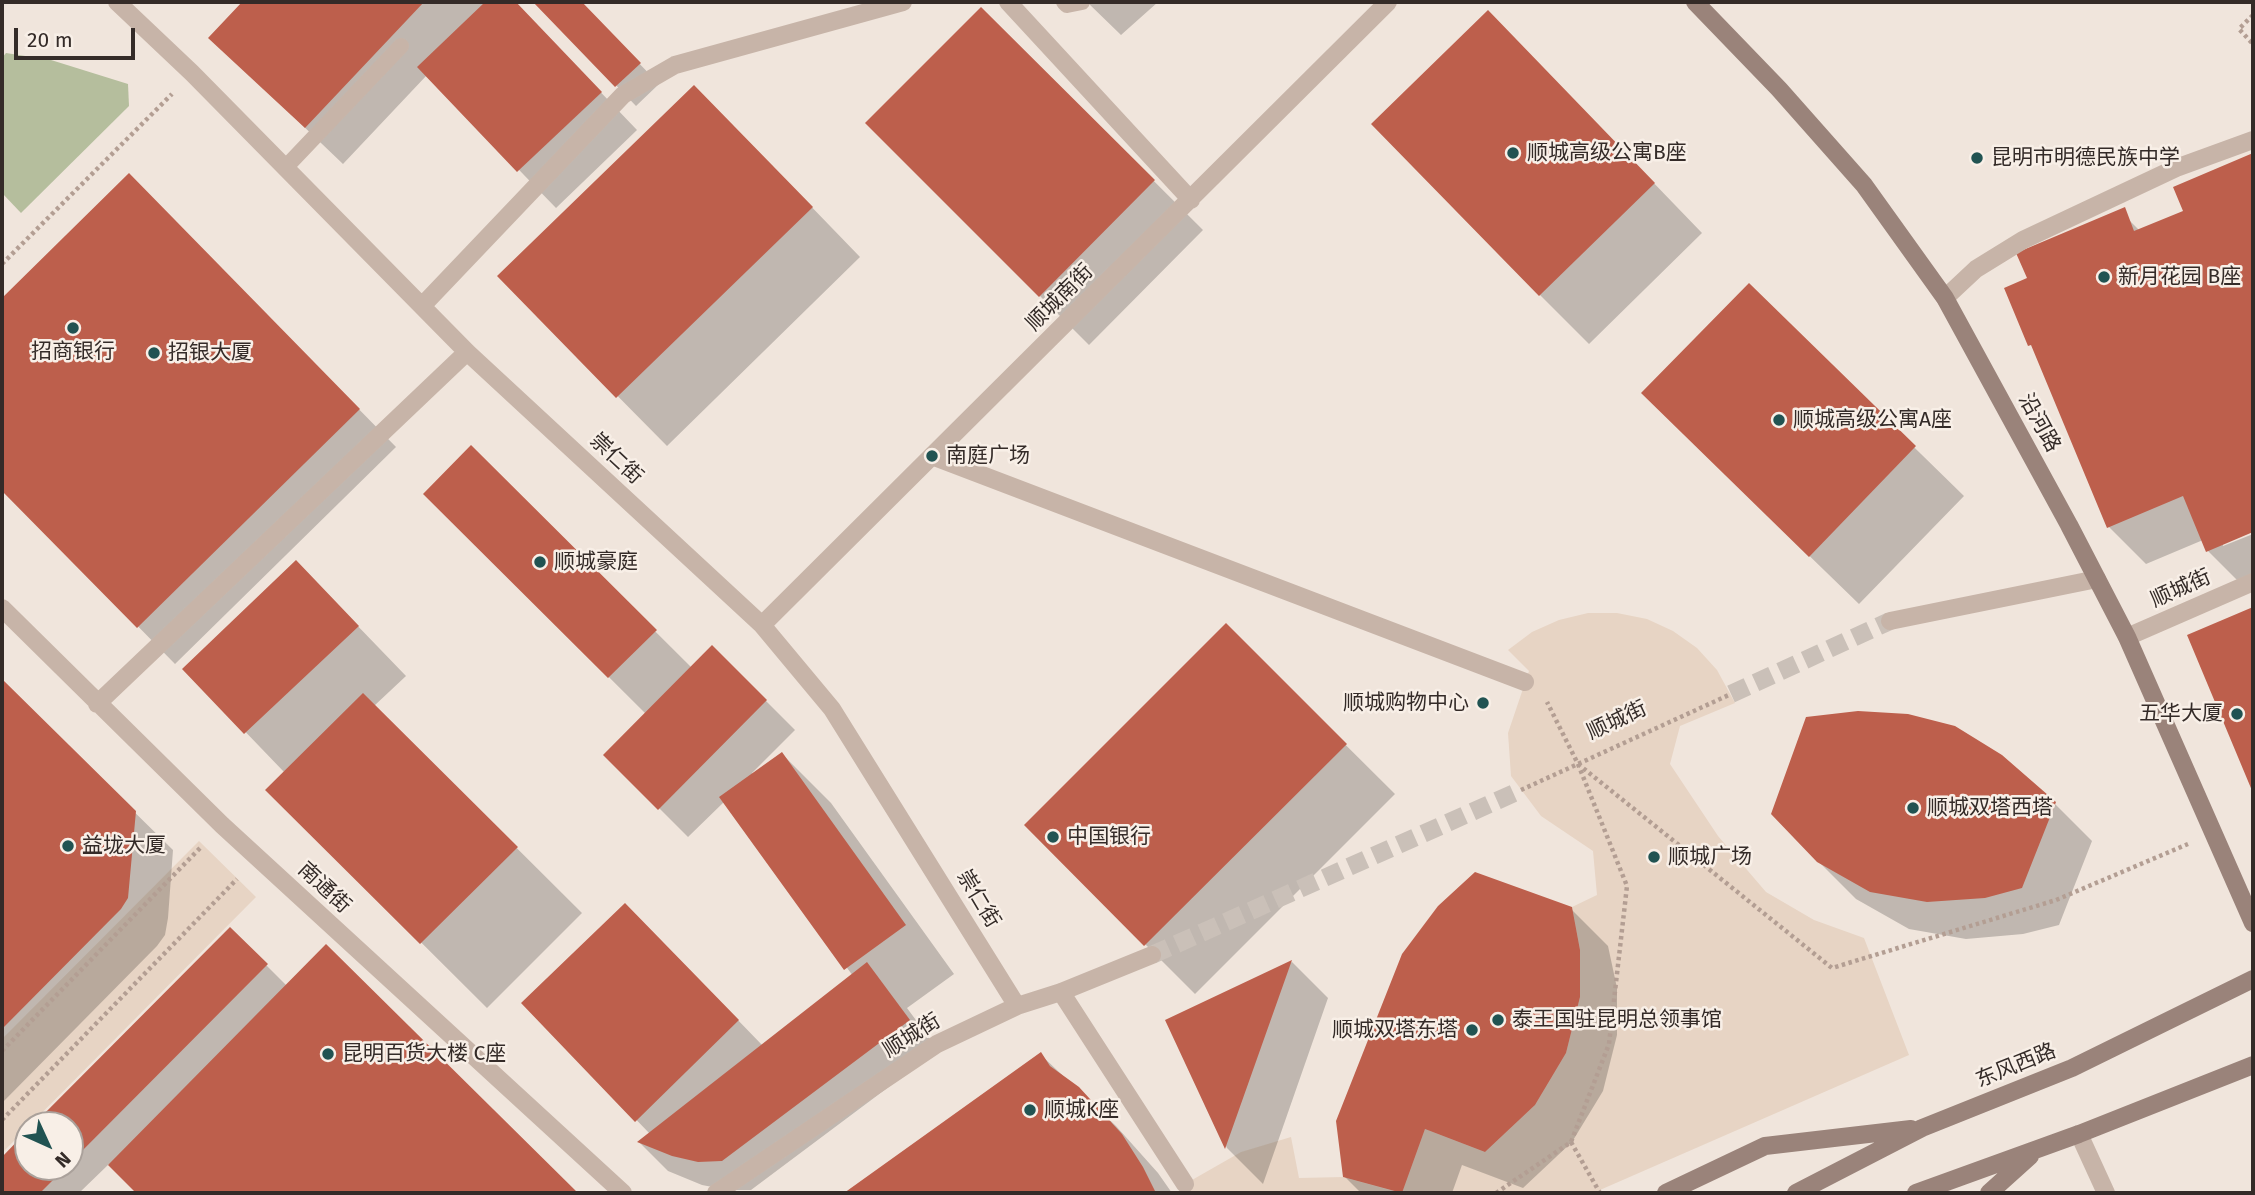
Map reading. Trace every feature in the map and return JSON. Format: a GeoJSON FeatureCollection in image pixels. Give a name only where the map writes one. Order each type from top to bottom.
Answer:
{"type":"FeatureCollection","features":[{"type":"Feature","properties":{"kind":"main road","name":"沿河路"},"geometry":{"type":"LineString","coordinates":[[1695,2],[1779,89],[1864,185],[1945,298],[2127,638],[2253,923]]}},
{"type":"Feature","properties":{"kind":"main road","name":"东风西路"},"geometry":{"type":"LineString","coordinates":[[1796,1193],[1922,1128],[2072,1068],[2253,979]]}},
{"type":"Feature","properties":{"kind":"main road"},"geometry":{"type":"LineString","coordinates":[[1916,1193],[2079,1134],[2253,1065]]}},
{"type":"Feature","properties":{"kind":"main road"},"geometry":{"type":"LineString","coordinates":[[1666,1193],[1765,1146],[1922,1128]]}},
{"type":"Feature","properties":{"kind":"main road"},"geometry":{"type":"LineString","coordinates":[[1989,1193],[2038,1149]]}},
{"type":"Feature","properties":{"kind":"street","name":"崇仁街"},"geometry":{"type":"LineString","coordinates":[[117,2],[192,73],[467,352],[762,625],[832,709],[1017,1006]]}},
{"type":"Feature","properties":{"kind":"street"},"geometry":{"type":"LineString","coordinates":[[422,306],[623,95],[675,65],[903,2]]}},
{"type":"Feature","properties":{"kind":"street"},"geometry":{"type":"LineString","coordinates":[[1007,2],[1191,200]]}},
{"type":"Feature","properties":{"kind":"street","name":"顺城南街"},"geometry":{"type":"LineString","coordinates":[[762,625],[1388,2]]}},
{"type":"Feature","properties":{"kind":"street"},"geometry":{"type":"LineString","coordinates":[[1945,298],[1976,269],[2023,240],[2176,168],[2253,140]]}},
{"type":"Feature","properties":{"kind":"street"},"geometry":{"type":"LineString","coordinates":[[97,704],[467,352]]}},
{"type":"Feature","properties":{"kind":"street"},"geometry":{"type":"LineString","coordinates":[[932,456],[1525,682]]}},
{"type":"Feature","properties":{"kind":"street"},"geometry":{"type":"LineString","coordinates":[[1890,621],[2097,579]]}},
{"type":"Feature","properties":{"kind":"street","name":"顺城街"},"geometry":{"type":"LineString","coordinates":[[2127,638],[2253,582]]}},
{"type":"Feature","properties":{"kind":"street","name":"南通街"},"geometry":{"type":"LineString","coordinates":[[2,608],[257,858],[623,1193]]}},
{"type":"Feature","properties":{"kind":"street","name":"顺城街"},"geometry":{"type":"LineString","coordinates":[[716,1193],[937,1044],[1017,1006],[1061,992],[1152,955]]}},
{"type":"Feature","properties":{"kind":"street"},"geometry":{"type":"LineString","coordinates":[[1061,992],[1185,1184]]}},
{"type":"Feature","properties":{"kind":"street"},"geometry":{"type":"LineString","coordinates":[[2079,1134],[2106,1193]]}},
{"type":"Feature","properties":{"kind":"lane"},"geometry":{"type":"LineString","coordinates":[[1064,2],[1067,5],[1082,2]]}},
{"type":"Feature","properties":{"kind":"lane"},"geometry":{"type":"LineString","coordinates":[[285,168],[401,46]]}},
{"type":"Feature","properties":{"kind":"path"},"geometry":{"type":"LineString","coordinates":[[2253,15],[2239,29],[2253,44]]}},
{"type":"Feature","properties":{"kind":"path"},"geometry":{"type":"LineString","coordinates":[[2,264],[192,73]]}},
{"type":"Feature","properties":{"kind":"path"},"geometry":{"type":"LineString","coordinates":[[1496,1193],[1571,1142],[1609,1044],[1626,886],[1578,764],[1541,687],[1525,682]]}},
{"type":"Feature","properties":{"kind":"path","name":"顺城街"},"geometry":{"type":"LineString","coordinates":[[1521,790],[1731,694]]}},
{"type":"Feature","properties":{"kind":"path"},"geometry":{"type":"LineString","coordinates":[[1578,764],[1832,968],[2056,900],[2214,833]]}},
{"type":"Feature","properties":{"kind":"path"},"geometry":{"type":"LineString","coordinates":[[2,1051],[222,825]]}},
{"type":"Feature","properties":{"kind":"path"},"geometry":{"type":"LineString","coordinates":[[2,1120],[257,858]]}},
{"type":"Feature","properties":{"kind":"path"},"geometry":{"type":"LineString","coordinates":[[1571,1142],[1600,1193]]}},
{"type":"Feature","properties":{"kind":"green space"},"geometry":{"type":"Polygon","coordinates":[[[6,53],[51,60],[128,84],[129,106],[21,213],[2,193],[2,58],[6,53]]]}},
{"type":"Feature","properties":{"kind":"shaded area"},"geometry":{"type":"Polygon","coordinates":[[[1588,613],[1617,613],[1647,619],[1673,631],[1697,648],[1717,670],[1735,703],[1680,726],[1670,764],[1718,836],[1766,892],[1814,920],[1864,938],[1909,1055],[1593,1193],[1402,1193],[1425,1129],[1485,1152],[1535,1105],[1566,1053],[1580,997],[1580,950],[1572,907],[1597,895],[1593,851],[1541,816],[1511,776],[1508,733],[1529,671],[1508,650],[1532,632],[1559,620],[1588,613]]]}},
{"type":"Feature","properties":{"kind":"shaded area"},"geometry":{"type":"Polygon","coordinates":[[[199,841],[256,897],[44,1111],[14,1111],[14,1141],[2,1153],[2,1039],[199,841]]]}},
{"type":"Feature","properties":{"kind":"shaded area"},"geometry":{"type":"Polygon","coordinates":[[[1291,1137],[1299,1178],[1343,1177],[1401,1193],[1183,1193],[1185,1184],[1241,1152],[1291,1137]]]}},
{"type":"Feature","properties":{"kind":"building"},"geometry":{"type":"Polygon","coordinates":[[[242,2],[424,2],[305,128],[208,38],[242,2]]]}},
{"type":"Feature","properties":{"kind":"building"},"geometry":{"type":"Polygon","coordinates":[[[485,2],[516,2],[602,92],[517,172],[417,67],[485,2]]]}},
{"type":"Feature","properties":{"kind":"building"},"geometry":{"type":"Polygon","coordinates":[[[533,2],[582,2],[641,63],[615,87],[533,2]]]}},
{"type":"Feature","properties":{"kind":"building"},"geometry":{"type":"Polygon","coordinates":[[[981,7],[1155,180],[1039,297],[865,123],[981,7]]]}},
{"type":"Feature","properties":{"kind":"building","name":"顺城高级公寓B座"},"geometry":{"type":"Polygon","coordinates":[[[1488,10],[1655,183],[1539,296],[1371,124],[1488,10]]]}},
{"type":"Feature","properties":{"kind":"building"},"geometry":{"type":"Polygon","coordinates":[[[694,85],[813,207],[616,398],[497,276],[694,85]]]}},
{"type":"Feature","properties":{"kind":"building"},"geometry":{"type":"Polygon","coordinates":[[[2253,153],[2253,532],[2206,552],[2183,496],[2107,528],[2031,345],[2028,346],[2004,288],[2027,278],[2016,253],[2125,207],[2134,231],[2183,211],[2173,187],[2253,153]]]}},
{"type":"Feature","properties":{"kind":"building","name":"招银大厦"},"geometry":{"type":"Polygon","coordinates":[[[129,173],[360,409],[137,628],[2,491],[2,298],[129,173]]]}},
{"type":"Feature","properties":{"kind":"building","name":"顺城高级公寓A座"},"geometry":{"type":"Polygon","coordinates":[[[1749,283],[1916,446],[1809,557],[1641,393],[1749,283]]]}},
{"type":"Feature","properties":{"kind":"building","name":"顺城豪庭"},"geometry":{"type":"Polygon","coordinates":[[[471,445],[657,630],[608,678],[423,494],[471,445]]]}},
{"type":"Feature","properties":{"kind":"building"},"geometry":{"type":"Polygon","coordinates":[[[296,560],[359,626],[244,734],[182,669],[296,560]]]}},
{"type":"Feature","properties":{"kind":"building","name":"五华大厦"},"geometry":{"type":"Polygon","coordinates":[[[2253,607],[2253,793],[2187,635],[2253,607]]]}},
{"type":"Feature","properties":{"kind":"building"},"geometry":{"type":"Polygon","coordinates":[[[1226,623],[1347,744],[1144,946],[1024,825],[1226,623]]]}},
{"type":"Feature","properties":{"kind":"building"},"geometry":{"type":"Polygon","coordinates":[[[712,645],[767,700],[658,810],[603,755],[712,645]]]}},
{"type":"Feature","properties":{"kind":"building","name":"益垅大厦"},"geometry":{"type":"Polygon","coordinates":[[[2,679],[136,811],[128,898],[121,909],[2,1029],[2,679]]]}},
{"type":"Feature","properties":{"kind":"building"},"geometry":{"type":"Polygon","coordinates":[[[363,693],[518,847],[420,944],[265,790],[363,693]]]}},
{"type":"Feature","properties":{"kind":"building","name":"顺城双塔西塔"},"geometry":{"type":"Polygon","coordinates":[[[1858,711],[1908,714],[1955,726],[2002,755],[2056,802],[2022,888],[1985,898],[1927,902],[1870,892],[1817,862],[1771,814],[1806,717],[1858,711]]]}},
{"type":"Feature","properties":{"kind":"building"},"geometry":{"type":"Polygon","coordinates":[[[782,752],[906,925],[844,970],[719,797],[782,752]]]}},
{"type":"Feature","properties":{"kind":"building","name":"顺城双塔东塔"},"geometry":{"type":"Polygon","coordinates":[[[1475,872],[1572,907],[1580,950],[1580,997],[1566,1053],[1535,1105],[1485,1152],[1425,1129],[1402,1193],[1343,1177],[1336,1121],[1402,954],[1438,906],[1475,872]]]}},
{"type":"Feature","properties":{"kind":"building"},"geometry":{"type":"Polygon","coordinates":[[[625,903],[739,1020],[635,1122],[521,1003],[625,903]]]}},
{"type":"Feature","properties":{"kind":"building"},"geometry":{"type":"Polygon","coordinates":[[[230,927],[268,964],[84,1149],[84,1111],[47,1111],[230,927]]]}},
{"type":"Feature","properties":{"kind":"building","name":"昆明百货大楼 C座"},"geometry":{"type":"Polygon","coordinates":[[[326,944],[577,1192],[136,1193],[108,1165],[326,944]]]}},
{"type":"Feature","properties":{"kind":"building"},"geometry":{"type":"Polygon","coordinates":[[[1292,960],[1225,1149],[1165,1020],[1292,960]]]}},
{"type":"Feature","properties":{"kind":"building"},"geometry":{"type":"Polygon","coordinates":[[[867,962],[910,1020],[722,1161],[698,1162],[672,1156],[637,1142],[867,962]]]}},
{"type":"Feature","properties":{"kind":"building","name":"顺城K座"},"geometry":{"type":"Polygon","coordinates":[[[1041,1052],[1050,1066],[1079,1087],[1122,1134],[1156,1193],[844,1193],[1041,1052]]]}},
{"type":"Feature","properties":{"kind":"building"},"geometry":{"type":"Polygon","coordinates":[[[14,1145],[14,1181],[52,1181],[40,1193],[5,1193],[2,1190],[2,1157],[14,1145]]]}},
{"type":"Feature","properties":{"kind":"tunnel"},"geometry":{"type":"LineString","coordinates":[[1731,694],[1890,621]]}},
{"type":"Feature","properties":{"kind":"tunnel"},"geometry":{"type":"LineString","coordinates":[[1152,955],[1521,790]]}},
{"type":"Feature","properties":{"kind":"place","name":"顺城高级公寓B座"},"geometry":{"type":"Point","coordinates":[1513,153]}},
{"type":"Feature","properties":{"kind":"place","name":"昆明市明德民族中学"},"geometry":{"type":"Point","coordinates":[1977,158]}},
{"type":"Feature","properties":{"kind":"place","name":"新月花园 B座"},"geometry":{"type":"Point","coordinates":[2104,277]}},
{"type":"Feature","properties":{"kind":"place","name":"招商银行"},"geometry":{"type":"Point","coordinates":[73,328]}},
{"type":"Feature","properties":{"kind":"place","name":"招银大厦"},"geometry":{"type":"Point","coordinates":[154,353]}},
{"type":"Feature","properties":{"kind":"place","name":"顺城高级公寓A座"},"geometry":{"type":"Point","coordinates":[1779,420]}},
{"type":"Feature","properties":{"kind":"place","name":"南庭广场"},"geometry":{"type":"Point","coordinates":[932,456]}},
{"type":"Feature","properties":{"kind":"place","name":"顺城豪庭"},"geometry":{"type":"Point","coordinates":[540,562]}},
{"type":"Feature","properties":{"kind":"place","name":"顺城购物中心"},"geometry":{"type":"Point","coordinates":[1483,703]}},
{"type":"Feature","properties":{"kind":"place","name":"五华大厦"},"geometry":{"type":"Point","coordinates":[2237,714]}},
{"type":"Feature","properties":{"kind":"place","name":"顺城双塔西塔"},"geometry":{"type":"Point","coordinates":[1913,808]}},
{"type":"Feature","properties":{"kind":"place","name":"中国银行"},"geometry":{"type":"Point","coordinates":[1053,837]}},
{"type":"Feature","properties":{"kind":"place","name":"益垅大厦"},"geometry":{"type":"Point","coordinates":[68,846]}},
{"type":"Feature","properties":{"kind":"place","name":"顺城广场"},"geometry":{"type":"Point","coordinates":[1654,857]}},
{"type":"Feature","properties":{"kind":"place","name":"泰王国驻昆明总领事馆"},"geometry":{"type":"Point","coordinates":[1498,1020]}},
{"type":"Feature","properties":{"kind":"place","name":"顺城双塔东塔"},"geometry":{"type":"Point","coordinates":[1472,1030]}},
{"type":"Feature","properties":{"kind":"place","name":"昆明百货大楼 C座"},"geometry":{"type":"Point","coordinates":[328,1054]}},
{"type":"Feature","properties":{"kind":"place","name":"顺城K座"},"geometry":{"type":"Point","coordinates":[1030,1110]}}]}
